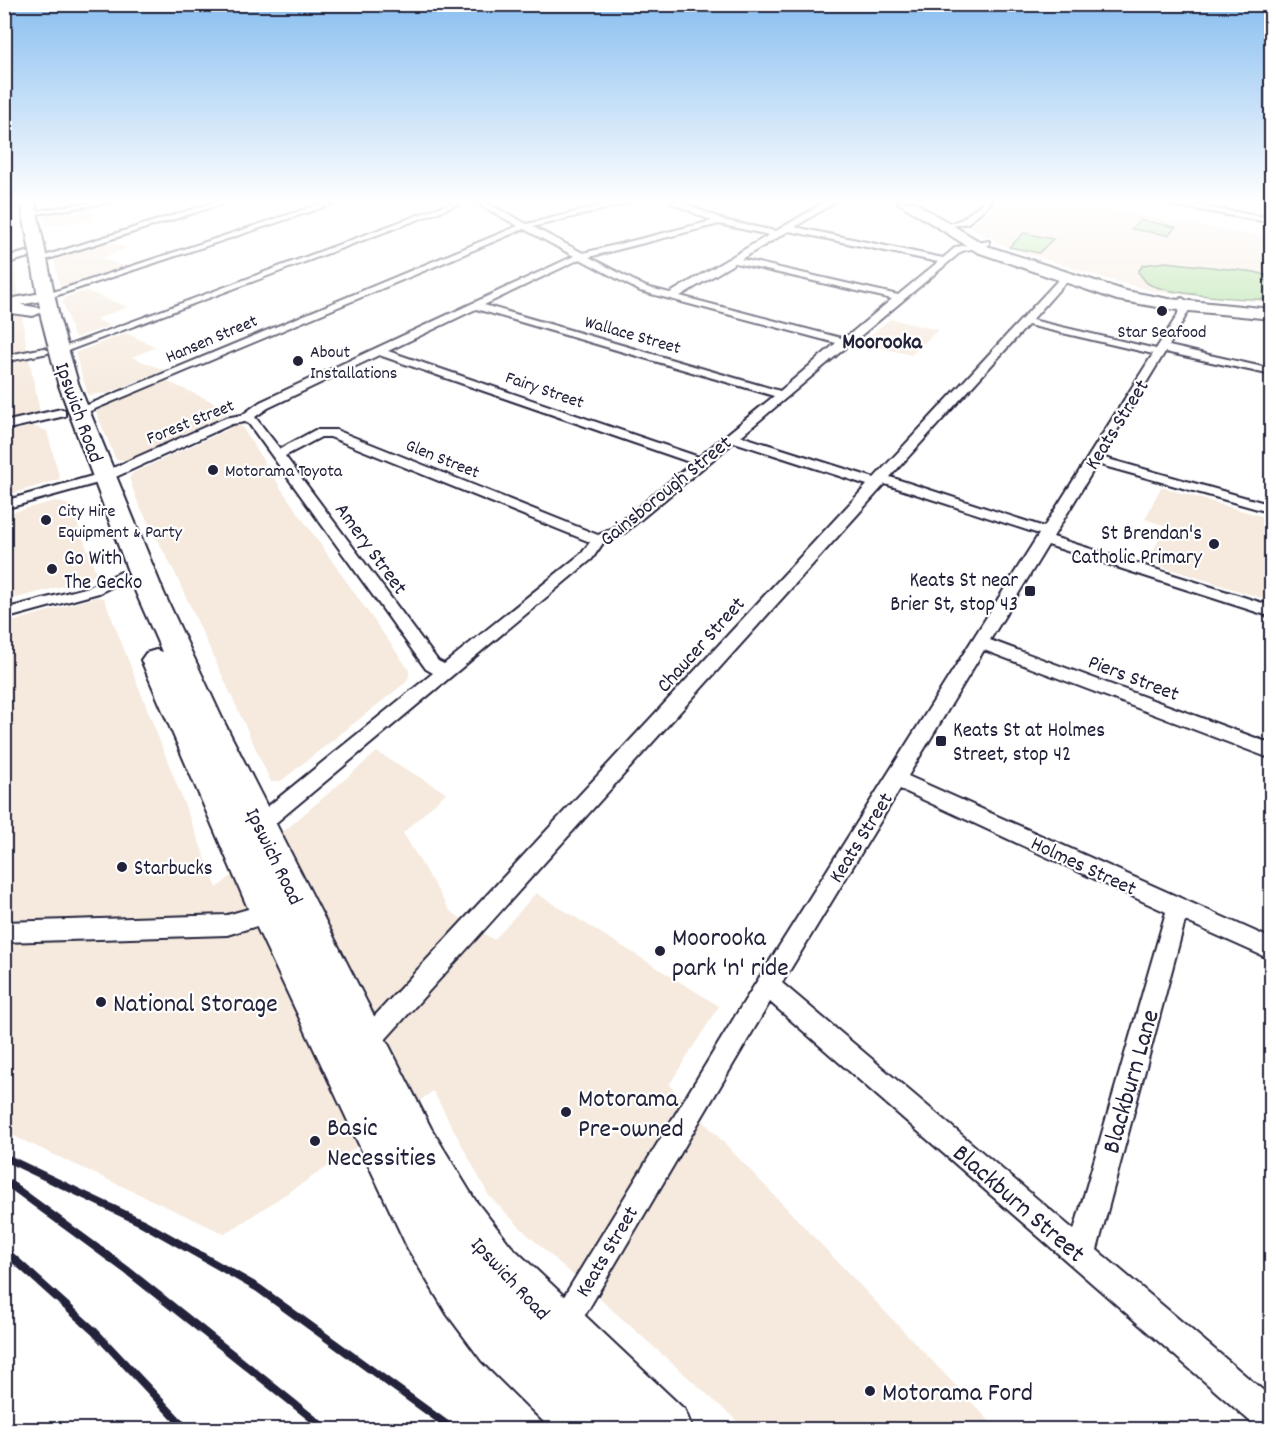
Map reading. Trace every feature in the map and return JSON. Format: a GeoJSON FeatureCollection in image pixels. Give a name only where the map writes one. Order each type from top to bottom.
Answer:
{"type":"FeatureCollection","features":[{"type":"Feature","properties":{"kind":"highway","name":"Ipswich Road"},"geometry":{"type":"LineString","coordinates":[[33,269],[37,302],[121,577],[248,833],[366,1043],[416,1144],[458,1217],[493,1263],[592,1430]]}},
{"type":"Feature","properties":{"kind":"highway"},"geometry":{"type":"LineString","coordinates":[[1046,269],[1139,300],[1272,309]]}},
{"type":"Feature","properties":{"kind":"highway"},"geometry":{"type":"LineString","coordinates":[[1059,269],[1124,290],[1182,303],[1272,314]]}},
{"type":"Feature","properties":{"kind":"highway"},"geometry":{"type":"LineString","coordinates":[[4,306],[37,302]]}},
{"type":"Feature","properties":{"kind":"highway","name":"Ipswich Road"},"geometry":{"type":"LineString","coordinates":[[93,481],[150,593],[206,718],[248,833],[269,913],[425,1232],[465,1296],[501,1342],[546,1351],[665,1430]]}},
{"type":"Feature","properties":{"kind":"street"},"geometry":{"type":"LineString","coordinates":[[37,302],[136,269]]}},
{"type":"Feature","properties":{"kind":"street"},"geometry":{"type":"LineString","coordinates":[[4,359],[51,351],[276,269]]}},
{"type":"Feature","properties":{"kind":"street","name":"Hansen Street"},"geometry":{"type":"LineString","coordinates":[[4,426],[70,412],[419,269]]}},
{"type":"Feature","properties":{"kind":"street","name":"Forest Street"},"geometry":{"type":"LineString","coordinates":[[4,505],[93,481],[229,421],[246,418],[264,405],[553,269]]}},
{"type":"Feature","properties":{"kind":"street"},"geometry":{"type":"LineString","coordinates":[[605,269],[640,288],[842,341]]}},
{"type":"Feature","properties":{"kind":"street"},"geometry":{"type":"LineString","coordinates":[[671,297],[719,269]]}},
{"type":"Feature","properties":{"kind":"street"},"geometry":{"type":"LineString","coordinates":[[773,269],[899,298]]}},
{"type":"Feature","properties":{"kind":"street","name":"Gainsborough Street"},"geometry":{"type":"LineString","coordinates":[[248,833],[587,556],[598,540],[617,532],[840,347],[842,341],[854,336],[935,269]]}},
{"type":"Feature","properties":{"kind":"street","name":"Chaucer Street"},"geometry":{"type":"LineString","coordinates":[[366,1043],[1025,321],[1060,283],[1069,278]]}},
{"type":"Feature","properties":{"kind":"street","name":"Keats Street"},"geometry":{"type":"LineString","coordinates":[[546,1351],[768,986],[1162,350],[1182,316],[1182,303]]}},
{"type":"Feature","properties":{"kind":"street","name":"Wallace Street"},"geometry":{"type":"LineString","coordinates":[[474,305],[782,395]]}},
{"type":"Feature","properties":{"kind":"street"},"geometry":{"type":"LineString","coordinates":[[1025,321],[1272,372]]}},
{"type":"Feature","properties":{"kind":"street","name":"Fairy Street"},"geometry":{"type":"LineString","coordinates":[[378,351],[700,462]]}},
{"type":"Feature","properties":{"kind":"street","name":"Amery Street"},"geometry":{"type":"LineString","coordinates":[[246,418],[252,422],[277,455],[432,665],[445,672]]}},
{"type":"Feature","properties":{"kind":"street","name":"Glen Street"},"geometry":{"type":"LineString","coordinates":[[277,455],[319,433],[332,433],[598,540]]}},
{"type":"Feature","properties":{"kind":"street"},"geometry":{"type":"LineString","coordinates":[[732,436],[1047,536],[1272,612]]}},
{"type":"Feature","properties":{"kind":"street"},"geometry":{"type":"LineString","coordinates":[[1094,459],[1272,509]]}},
{"type":"Feature","properties":{"kind":"street"},"geometry":{"type":"LineString","coordinates":[[4,614],[94,590],[121,577]]}},
{"type":"Feature","properties":{"kind":"street","name":"Piers Street"},"geometry":{"type":"LineString","coordinates":[[982,643],[1272,752]]}},
{"type":"Feature","properties":{"kind":"street","name":"Holmes Street"},"geometry":{"type":"LineString","coordinates":[[897,778],[1272,950]]}},
{"type":"Feature","properties":{"kind":"street","name":"Blackburn Lane"},"geometry":{"type":"LineString","coordinates":[[1081,1254],[1178,908]]}},
{"type":"Feature","properties":{"kind":"street"},"geometry":{"type":"LineString","coordinates":[[4,932],[227,925],[269,913]]}},
{"type":"Feature","properties":{"kind":"street","name":"Blackburn Street"},"geometry":{"type":"LineString","coordinates":[[768,986],[1272,1419]]}},
{"type":"Feature","properties":{"kind":"shaded area"},"geometry":{"type":"Polygon","coordinates":[[[5,269],[15,269],[19,296],[5,300],[5,269]]]}},
{"type":"Feature","properties":{"kind":"shaded area"},"geometry":{"type":"Polygon","coordinates":[[[56,269],[120,269],[60,287],[56,269]]]}},
{"type":"Feature","properties":{"kind":"shaded area"},"geometry":{"type":"Polygon","coordinates":[[[1076,269],[1271,269],[1271,303],[1157,292],[1076,269]]]}},
{"type":"Feature","properties":{"kind":"shaded area"},"geometry":{"type":"Polygon","coordinates":[[[86,291],[128,307],[96,319],[110,326],[74,337],[63,303],[66,297],[86,291]]]}},
{"type":"Feature","properties":{"kind":"shaded area"},"geometry":{"type":"Polygon","coordinates":[[[5,311],[22,316],[27,352],[5,356],[5,311]]]}},
{"type":"Feature","properties":{"kind":"shaded area"},"geometry":{"type":"Polygon","coordinates":[[[890,319],[938,330],[911,355],[861,343],[890,319]]]}},
{"type":"Feature","properties":{"kind":"shaded area"},"geometry":{"type":"Polygon","coordinates":[[[126,333],[156,347],[132,357],[164,370],[108,393],[88,395],[75,353],[126,333]]]}},
{"type":"Feature","properties":{"kind":"shaded area"},"geometry":{"type":"Polygon","coordinates":[[[29,359],[40,412],[5,420],[5,363],[29,359]]]}},
{"type":"Feature","properties":{"kind":"shaded area"},"geometry":{"type":"Polygon","coordinates":[[[164,380],[233,411],[126,460],[116,460],[96,412],[103,406],[164,380]]]}},
{"type":"Feature","properties":{"kind":"shaded area"},"geometry":{"type":"Polygon","coordinates":[[[240,424],[282,490],[409,670],[409,677],[405,683],[281,781],[271,782],[175,573],[138,503],[129,478],[133,473],[229,429],[233,425],[240,424]]]}},
{"type":"Feature","properties":{"kind":"shaded area"},"geometry":{"type":"Polygon","coordinates":[[[33,426],[47,431],[60,479],[5,496],[5,433],[33,426]]]}},
{"type":"Feature","properties":{"kind":"shaded area","name":"St Brendan's Catholic Primary"},"geometry":{"type":"Polygon","coordinates":[[[1161,487],[1271,519],[1271,601],[1148,562],[1165,526],[1145,519],[1161,487]]]}},
{"type":"Feature","properties":{"kind":"shaded area"},"geometry":{"type":"Polygon","coordinates":[[[55,501],[70,505],[96,572],[90,579],[5,601],[5,514],[55,501]]]}},
{"type":"Feature","properties":{"kind":"shaded area"},"geometry":{"type":"Polygon","coordinates":[[[96,597],[104,598],[217,888],[377,752],[446,793],[403,833],[450,911],[494,940],[536,893],[719,1006],[669,1085],[997,1429],[746,1429],[528,1235],[489,1196],[433,1091],[344,1156],[225,1234],[5,1132],[4,627],[8,623],[96,597]]]}},
{"type":"Feature","properties":{"kind":"green space"},"geometry":{"type":"Polygon","coordinates":[[[1140,269],[1228,269],[1255,272],[1271,277],[1271,299],[1227,298],[1171,291],[1147,283],[1138,272],[1140,269]]]}},
{"type":"Feature","properties":{"kind":"railway"},"geometry":{"type":"LineString","coordinates":[[4,1157],[143,1223],[258,1288],[454,1430]]}},
{"type":"Feature","properties":{"kind":"railway"},"geometry":{"type":"LineString","coordinates":[[4,1180],[128,1271],[327,1430]]}},
{"type":"Feature","properties":{"kind":"railway"},"geometry":{"type":"LineString","coordinates":[[4,1250],[94,1331],[187,1430]]}},
{"type":"Feature","properties":{"kind":"place","name":"Star Seafood"},"geometry":{"type":"Point","coordinates":[1162,311]}},
{"type":"Feature","properties":{"kind":"place","name":"About Installations"},"geometry":{"type":"Point","coordinates":[298,361]}},
{"type":"Feature","properties":{"kind":"place","name":"Motorama Toyota"},"geometry":{"type":"Point","coordinates":[213,470]}},
{"type":"Feature","properties":{"kind":"place","name":"City Hire Equipment & Party"},"geometry":{"type":"Point","coordinates":[46,520]}},
{"type":"Feature","properties":{"kind":"place","name":"St Brendan's Catholic Primary"},"geometry":{"type":"Point","coordinates":[1214,544]}},
{"type":"Feature","properties":{"kind":"place","name":"Go With The Gecko"},"geometry":{"type":"Point","coordinates":[52,569]}},
{"type":"Feature","properties":{"kind":"place","name":"Keats St near Brier St, stop 43"},"geometry":{"type":"Point","coordinates":[1030,591]}},
{"type":"Feature","properties":{"kind":"place","name":"Keats St at Holmes Street, stop 42"},"geometry":{"type":"Point","coordinates":[941,741]}},
{"type":"Feature","properties":{"kind":"place","name":"Starbucks"},"geometry":{"type":"Point","coordinates":[122,867]}},
{"type":"Feature","properties":{"kind":"place","name":"Moorooka park 'n' ride"},"geometry":{"type":"Point","coordinates":[660,951]}},
{"type":"Feature","properties":{"kind":"place","name":"National Storage"},"geometry":{"type":"Point","coordinates":[101,1002]}},
{"type":"Feature","properties":{"kind":"place","name":"Motorama Pre-owned"},"geometry":{"type":"Point","coordinates":[566,1112]}},
{"type":"Feature","properties":{"kind":"place","name":"Basic Necessities"},"geometry":{"type":"Point","coordinates":[315,1141]}},
{"type":"Feature","properties":{"kind":"place","name":"Motorama Ford"},"geometry":{"type":"Point","coordinates":[870,1391]}},
{"type":"Feature","properties":{"kind":"district","name":"Moorooka"},"geometry":{"type":"Point","coordinates":[882,340]}}]}
